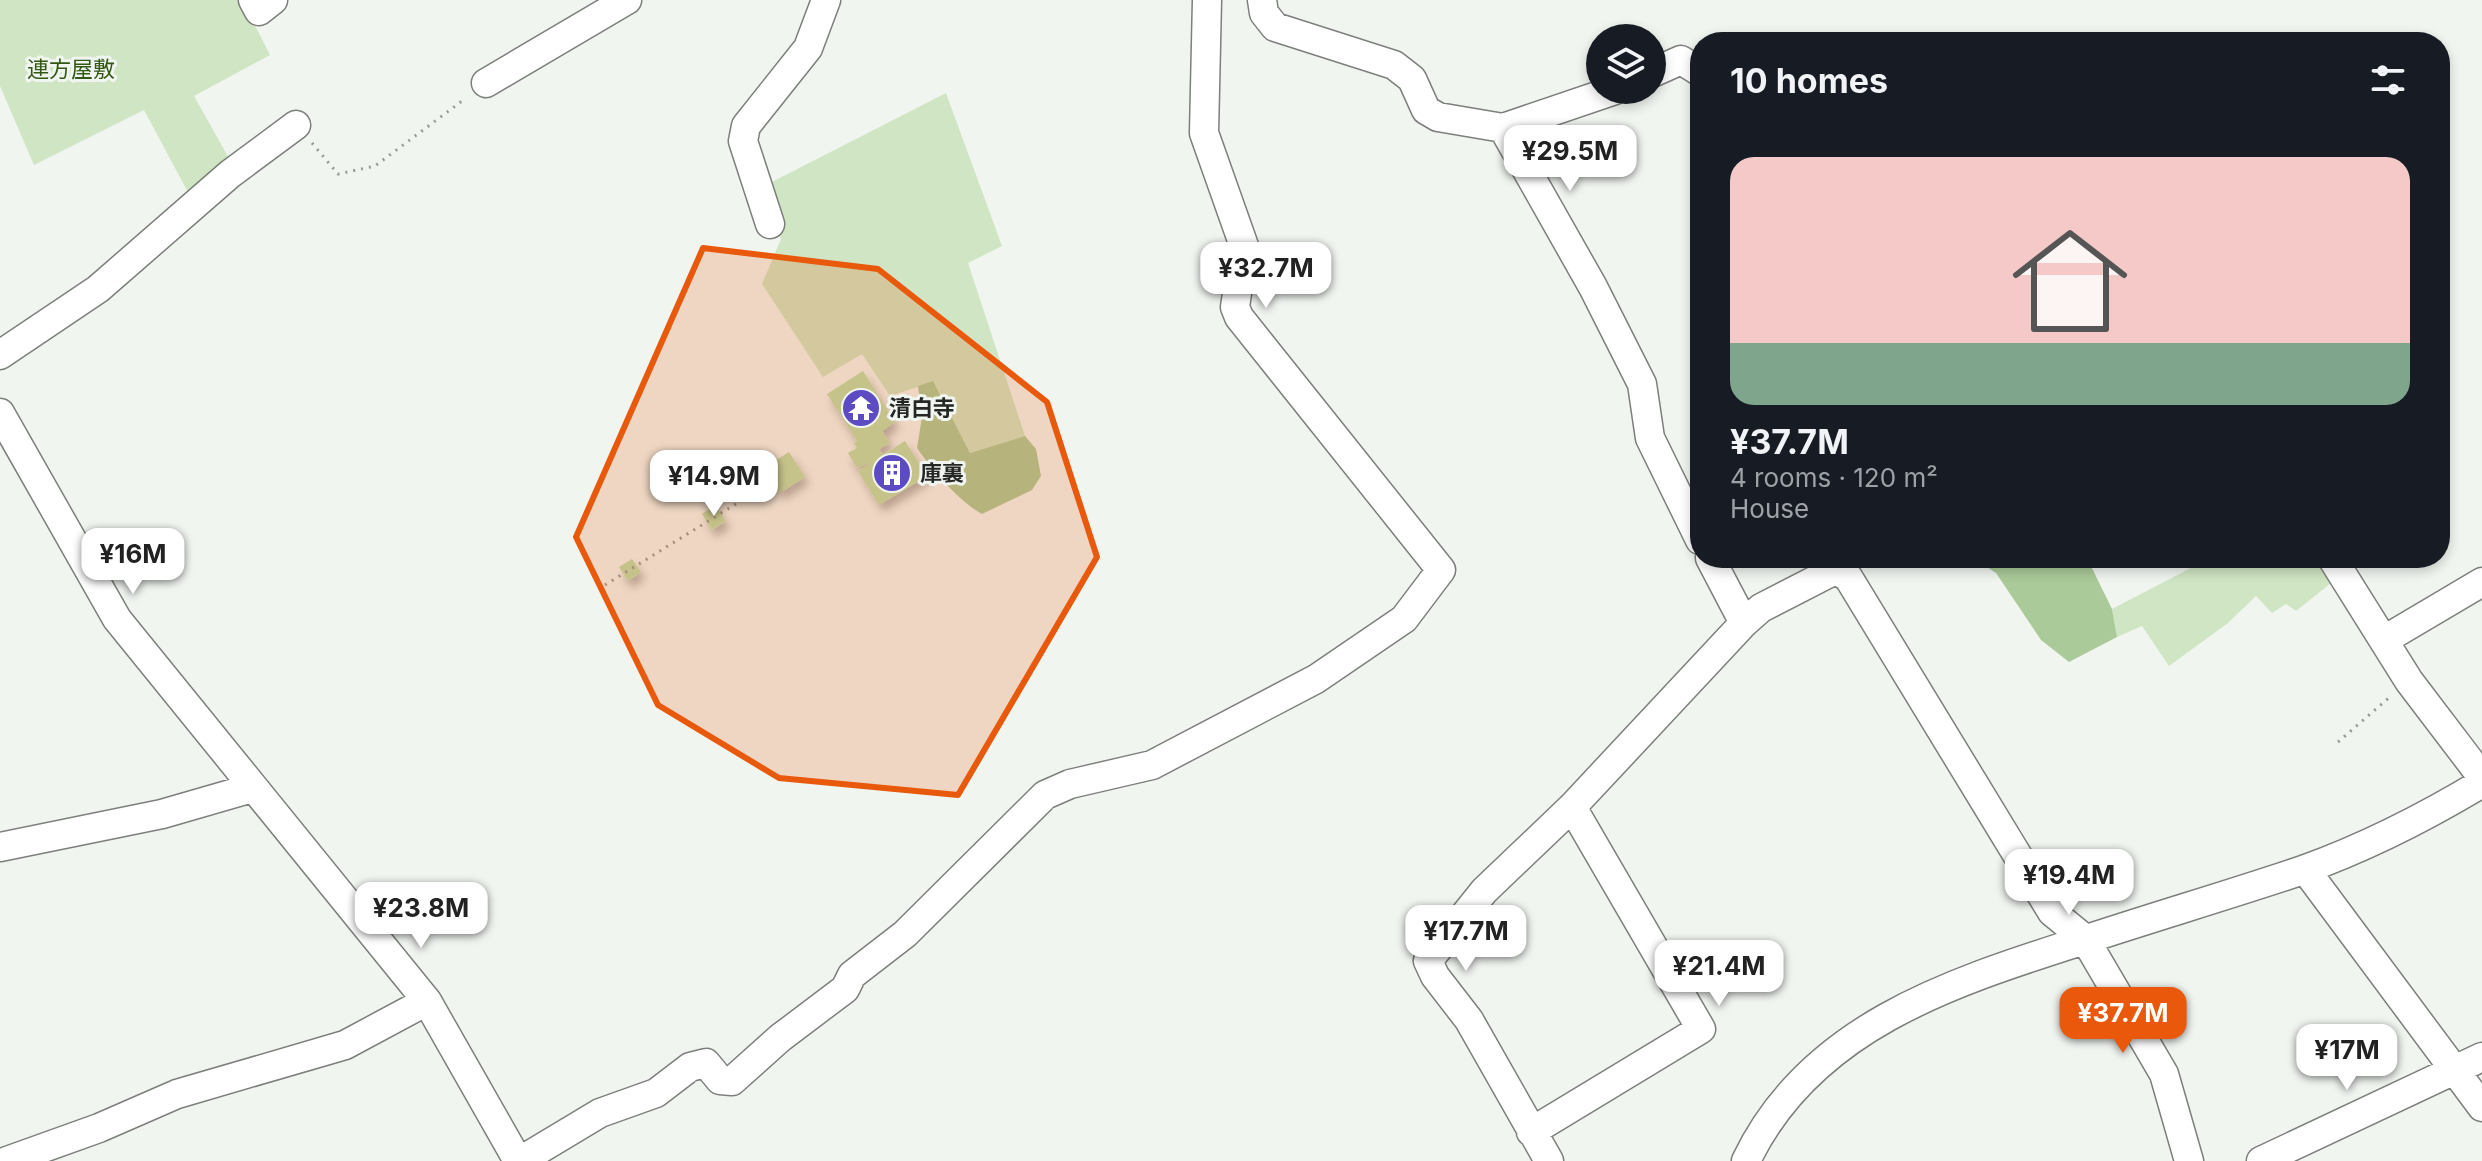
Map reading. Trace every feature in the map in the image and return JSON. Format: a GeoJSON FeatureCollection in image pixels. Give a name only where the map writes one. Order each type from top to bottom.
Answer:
{"type":"FeatureCollection","features":[{"type":"Feature","properties":{"kind":"street"},"geometry":{"type":"LineString","coordinates":[[253,0],[259,11],[273,0]]}},
{"type":"Feature","properties":{"kind":"street"},"geometry":{"type":"LineString","coordinates":[[486,83],[627,0]]}},
{"type":"Feature","properties":{"kind":"street"},"geometry":{"type":"LineString","coordinates":[[770,224],[743,141],[746,126],[808,48],[826,0]]}},
{"type":"Feature","properties":{"kind":"street"},"geometry":{"type":"LineString","coordinates":[[0,413],[117,619],[427,1001],[519,1161],[600,1113],[656,1093],[690,1067],[706,1063],[720,1080],[732,1081],[780,1038],[845,989],[852,975],[905,934],[1045,795],[1070,784],[1152,765],[1316,679],[1404,619],[1441,570],[1239,317],[1235,307],[1244,246],[1204,133],[1207,0]]}},
{"type":"Feature","properties":{"kind":"street"},"geometry":{"type":"LineString","coordinates":[[1262,0],[1264,13],[1275,27],[1394,65],[1412,79],[1426,110],[1438,117],[1503,128],[1586,100]]}},
{"type":"Feature","properties":{"kind":"street"},"geometry":{"type":"LineString","coordinates":[[1666,67],[1681,60],[1690,66]]}},
{"type":"Feature","properties":{"kind":"street"},"geometry":{"type":"LineString","coordinates":[[0,355],[98,289],[230,174],[296,125]]}},
{"type":"Feature","properties":{"kind":"street"},"geometry":{"type":"LineString","coordinates":[[1503,128],[1593,287],[1642,384],[1650,438],[1690,520]]}},
{"type":"Feature","properties":{"kind":"street"},"geometry":{"type":"LineString","coordinates":[[1715,568],[1744,623]]}},
{"type":"Feature","properties":{"kind":"street"},"geometry":{"type":"LineString","coordinates":[[1746,1161],[1755,1143],[1816,1067],[1906,1005],[1962,979],[2305,869],[2408,827],[2482,780],[2409,681],[2338,568]]}},
{"type":"Feature","properties":{"kind":"street"},"geometry":{"type":"LineString","coordinates":[[1549,1161],[1469,1020],[1435,976],[1428,961],[1484,891],[1572,807],[1744,623],[1761,608],[1835,570],[1848,577],[2052,912],[2085,939],[2164,1074],[2189,1161]]}},
{"type":"Feature","properties":{"kind":"street"},"geometry":{"type":"LineString","coordinates":[[2384,640],[2482,582]]}},
{"type":"Feature","properties":{"kind":"street"},"geometry":{"type":"LineString","coordinates":[[0,847],[162,814],[252,788]]}},
{"type":"Feature","properties":{"kind":"street"},"geometry":{"type":"LineString","coordinates":[[1531,1132],[1701,1029],[1572,807]]}},
{"type":"Feature","properties":{"kind":"street"},"geometry":{"type":"LineString","coordinates":[[2305,869],[2482,1107]]}},
{"type":"Feature","properties":{"kind":"street"},"geometry":{"type":"LineString","coordinates":[[7,1161],[99,1128],[177,1094],[345,1045],[427,1001]]}},
{"type":"Feature","properties":{"kind":"street"},"geometry":{"type":"LineString","coordinates":[[2261,1161],[2482,1057]]}},
{"type":"Feature","properties":{"kind":"path"},"geometry":{"type":"LineString","coordinates":[[296,125],[338,174],[375,166],[486,83]]}},
{"type":"Feature","properties":{"kind":"path"},"geometry":{"type":"LineString","coordinates":[[605,585],[760,489]]}},
{"type":"Feature","properties":{"kind":"path"},"geometry":{"type":"LineString","coordinates":[[2338,742],[2409,681]]}},
{"type":"Feature","properties":{"kind":"highlighted area"},"geometry":{"type":"Polygon","coordinates":[[[703,248],[878,269],[1047,402],[1097,557],[958,795],[779,778],[658,705],[576,537],[703,248]]]}},
{"type":"Feature","properties":{"kind":"green space","name":"連方屋敷"},"geometry":{"type":"Polygon","coordinates":[[[0,0],[242,0],[270,55],[194,96],[231,162],[190,196],[144,110],[34,165],[0,86],[0,0]]]}},
{"type":"Feature","properties":{"kind":"green space"},"geometry":{"type":"Polygon","coordinates":[[[946,93],[1002,246],[968,263],[1025,436],[970,453],[933,382],[890,396],[862,354],[823,377],[762,284],[781,239],[764,186],[946,93]]]}},
{"type":"Feature","properties":{"kind":"green space"},"geometry":{"type":"Polygon","coordinates":[[[933,381],[970,453],[1025,436],[1036,449],[1041,476],[1032,490],[982,514],[947,485],[917,448],[922,417],[918,386],[933,381]]]}},
{"type":"Feature","properties":{"kind":"green space"},"geometry":{"type":"Polygon","coordinates":[[[1988,568],[2092,568],[2112,609],[2117,637],[2069,662],[2041,640],[1996,573],[1988,568]]]}},
{"type":"Feature","properties":{"kind":"green space"},"geometry":{"type":"Polygon","coordinates":[[[2191,568],[2328,568],[2336,579],[2296,611],[2286,604],[2272,613],[2256,596],[2228,623],[2169,666],[2142,626],[2117,637],[2112,609],[2191,568]]]}},
{"type":"Feature","properties":{"kind":"building"},"geometry":{"type":"Polygon","coordinates":[[[863,371],[895,422],[882,431],[890,443],[879,449],[883,455],[905,441],[927,476],[879,505],[858,471],[872,462],[857,468],[848,453],[857,448],[854,443],[857,441],[827,394],[863,371]]]}},
{"type":"Feature","properties":{"kind":"building"},"geometry":{"type":"Polygon","coordinates":[[[789,452],[805,477],[780,493],[764,468],[789,452]]]}},
{"type":"Feature","properties":{"kind":"building"},"geometry":{"type":"Polygon","coordinates":[[[715,505],[726,521],[712,530],[702,514],[715,505]]]}},
{"type":"Feature","properties":{"kind":"building"},"geometry":{"type":"Polygon","coordinates":[[[632,559],[641,572],[628,581],[619,567],[632,559]]]}},
{"type":"Feature","properties":{"kind":"place","name":"清白寺"},"geometry":{"type":"Point","coordinates":[861,408]}},
{"type":"Feature","properties":{"kind":"place","name":"庫裏"},"geometry":{"type":"Point","coordinates":[892,473]}}]}
